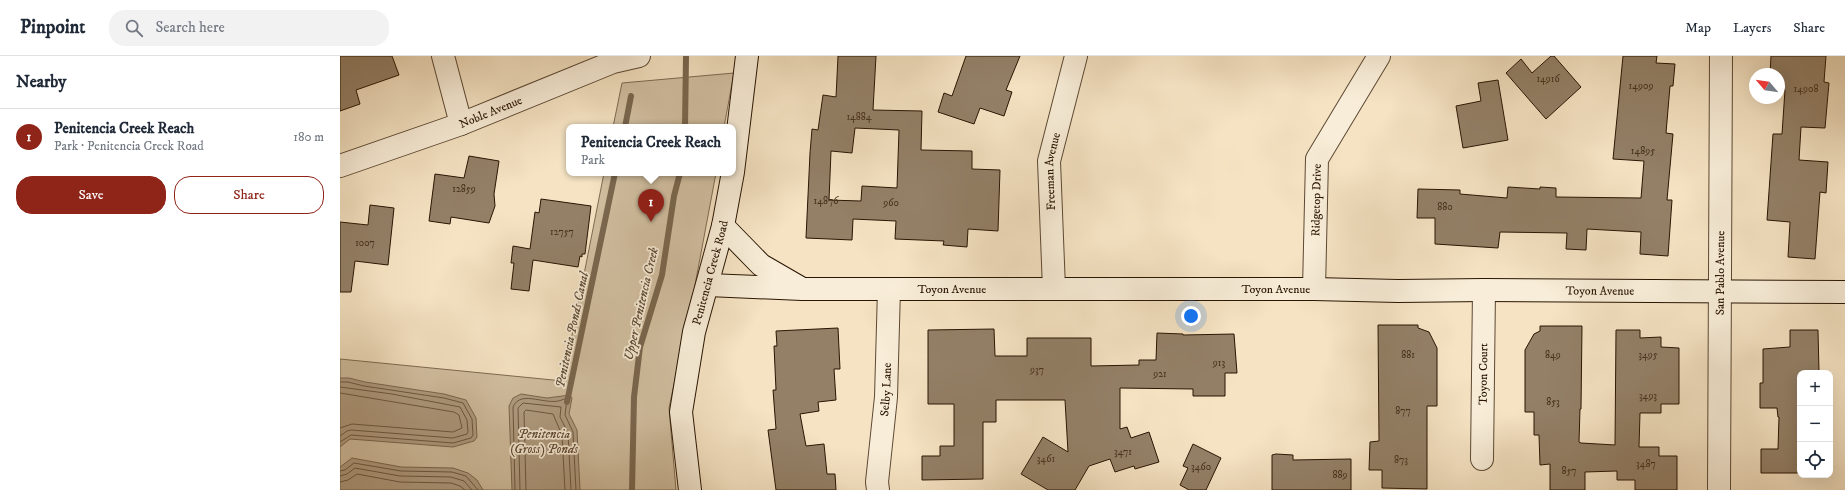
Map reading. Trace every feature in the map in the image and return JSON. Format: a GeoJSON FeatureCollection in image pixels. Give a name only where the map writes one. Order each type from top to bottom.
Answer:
{"type":"FeatureCollection","features":[{"type":"Feature","properties":{"kind":"street"},"geometry":{"type":"LineString","coordinates":[[443,56],[461,124]]}},
{"type":"Feature","properties":{"kind":"street","name":"Noble Avenue"},"geometry":{"type":"LineString","coordinates":[[340,166],[461,124],[613,62],[639,56]]}},
{"type":"Feature","properties":{"kind":"street","name":"Penitencia Creek Road"},"geometry":{"type":"LineString","coordinates":[[736,147],[747,56]]}},
{"type":"Feature","properties":{"kind":"street","name":"Freeman Avenue"},"geometry":{"type":"LineString","coordinates":[[1054,289],[1049,161],[1076,56]]}},
{"type":"Feature","properties":{"kind":"street","name":"Ridgetop Drive"},"geometry":{"type":"LineString","coordinates":[[1314,289],[1317,159],[1379,56]]}},
{"type":"Feature","properties":{"kind":"street","name":"San Pablo Avenue"},"geometry":{"type":"LineString","coordinates":[[1719,490],[1721,56]]}},
{"type":"Feature","properties":{"kind":"street","name":"Penitencia Creek Road"},"geometry":{"type":"LineString","coordinates":[[690,490],[681,412],[694,332],[723,226],[732,176]]}},
{"type":"Feature","properties":{"kind":"street"},"geometry":{"type":"LineString","coordinates":[[723,226],[761,265],[802,289]]}},
{"type":"Feature","properties":{"kind":"street","name":"Toyon Avenue"},"geometry":{"type":"LineString","coordinates":[[708,285],[802,289],[1314,289],[1398,291],[1845,292]]}},
{"type":"Feature","properties":{"kind":"street","name":"Selby Lane"},"geometry":{"type":"LineString","coordinates":[[878,490],[877,482],[886,397],[888,289]]}},
{"type":"Feature","properties":{"kind":"street","name":"Toyon Court"},"geometry":{"type":"LineString","coordinates":[[1482,459],[1484,290]]}},
{"type":"Feature","properties":{"kind":"shaded area"},"geometry":{"type":"Polygon","coordinates":[[[734,73],[725,124],[614,124],[622,83],[734,73]]]}},
{"type":"Feature","properties":{"kind":"shaded area"},"geometry":{"type":"Polygon","coordinates":[[[603,176],[715,176],[695,285],[669,408],[676,490],[340,490],[340,359],[563,381],[603,176]]]}},
{"type":"Feature","properties":{"kind":"water","name":"Penitencia (Gross) Ponds"},"geometry":{"type":"Polygon","coordinates":[[[340,378],[349,378],[365,382],[444,394],[466,400],[476,418],[477,437],[474,441],[453,447],[350,439],[340,447],[340,378]]]}},
{"type":"Feature","properties":{"kind":"water","name":"Penitencia (Gross) Ponds"},"geometry":{"type":"Polygon","coordinates":[[[521,394],[547,398],[570,395],[572,398],[569,414],[577,430],[580,490],[512,490],[509,406],[513,398],[521,394]]]}},
{"type":"Feature","properties":{"kind":"water"},"geometry":{"type":"Polygon","coordinates":[[[352,458],[401,467],[453,468],[468,473],[477,480],[483,490],[340,490],[340,467],[352,458]]]}},
{"type":"Feature","properties":{"kind":"building"},"geometry":{"type":"Polygon","coordinates":[[[340,56],[392,56],[399,75],[356,90],[360,104],[340,111],[340,56]]]}},
{"type":"Feature","properties":{"kind":"building"},"geometry":{"type":"Polygon","coordinates":[[[838,56],[876,56],[873,110],[922,111],[921,150],[972,151],[972,169],[1000,170],[998,231],[968,229],[967,247],[943,245],[944,241],[895,239],[896,221],[853,219],[852,240],[806,238],[812,129],[818,130],[823,95],[836,97],[838,56]],[[855,128],[852,153],[831,151],[829,200],[861,201],[862,186],[897,188],[899,130],[855,128]]]}},
{"type":"Feature","properties":{"kind":"building"},"geometry":{"type":"Polygon","coordinates":[[[966,56],[1020,56],[1006,90],[1012,92],[1004,116],[980,108],[974,124],[938,112],[944,93],[952,96],[966,56]]]}},
{"type":"Feature","properties":{"kind":"building"},"geometry":{"type":"Polygon","coordinates":[[[1551,56],[1554,56],[1581,87],[1546,119],[1506,73],[1521,59],[1532,73],[1551,56]]]}},
{"type":"Feature","properties":{"kind":"building"},"geometry":{"type":"Polygon","coordinates":[[[1623,56],[1657,56],[1656,63],[1675,64],[1673,86],[1670,86],[1666,133],[1673,134],[1667,200],[1672,200],[1668,256],[1640,254],[1641,232],[1587,229],[1586,250],[1566,249],[1567,233],[1500,232],[1498,248],[1435,244],[1435,218],[1417,218],[1418,189],[1460,190],[1460,194],[1507,198],[1508,187],[1540,189],[1540,187],[1556,188],[1556,197],[1641,198],[1644,161],[1613,159],[1623,56]]]}},
{"type":"Feature","properties":{"kind":"building"},"geometry":{"type":"Polygon","coordinates":[[[1771,56],[1826,56],[1824,82],[1829,83],[1825,128],[1801,127],[1799,160],[1828,162],[1826,193],[1820,192],[1815,259],[1788,257],[1790,222],[1767,220],[1773,134],[1782,134],[1785,104],[1785,68],[1770,68],[1771,56]]]}},
{"type":"Feature","properties":{"kind":"building"},"geometry":{"type":"Polygon","coordinates":[[[1498,80],[1508,140],[1463,148],[1456,106],[1481,101],[1478,83],[1498,80]]]}},
{"type":"Feature","properties":{"kind":"building"},"geometry":{"type":"Polygon","coordinates":[[[469,156],[499,161],[494,194],[495,206],[489,223],[451,217],[450,224],[429,221],[435,174],[464,178],[469,156]]]}},
{"type":"Feature","properties":{"kind":"building"},"geometry":{"type":"Polygon","coordinates":[[[541,199],[591,206],[585,254],[582,254],[582,257],[580,256],[578,267],[533,260],[529,291],[511,289],[514,263],[511,263],[513,246],[530,249],[535,212],[539,213],[541,199]]]}},
{"type":"Feature","properties":{"kind":"building"},"geometry":{"type":"Polygon","coordinates":[[[370,205],[394,208],[388,265],[355,261],[351,292],[340,292],[340,222],[368,225],[370,205]]]}},
{"type":"Feature","properties":{"kind":"building"},"geometry":{"type":"Polygon","coordinates":[[[1378,325],[1418,325],[1418,328],[1429,332],[1437,348],[1437,406],[1427,406],[1427,489],[1382,488],[1382,470],[1369,470],[1370,442],[1379,441],[1378,325]]]}},
{"type":"Feature","properties":{"kind":"building"},"geometry":{"type":"Polygon","coordinates":[[[1540,326],[1582,326],[1579,442],[1581,443],[1615,445],[1616,330],[1640,330],[1640,338],[1661,337],[1661,347],[1679,348],[1679,404],[1661,404],[1661,413],[1640,413],[1639,447],[1659,447],[1659,456],[1677,456],[1677,490],[1635,490],[1635,480],[1617,480],[1617,471],[1585,472],[1585,490],[1550,490],[1550,464],[1540,465],[1539,435],[1534,435],[1534,412],[1525,412],[1525,350],[1534,334],[1540,331],[1540,326]]]}},
{"type":"Feature","properties":{"kind":"building"},"geometry":{"type":"Polygon","coordinates":[[[838,328],[840,369],[834,369],[836,400],[818,402],[819,411],[800,414],[806,446],[824,444],[827,474],[835,474],[836,490],[776,490],[768,430],[776,429],[773,390],[776,390],[774,346],[777,346],[776,331],[838,328]]]}},
{"type":"Feature","properties":{"kind":"building"},"geometry":{"type":"Polygon","coordinates":[[[994,329],[995,356],[1027,356],[1027,338],[1091,338],[1091,366],[1139,365],[1139,360],[1156,360],[1157,333],[1183,335],[1234,334],[1237,373],[1225,373],[1225,396],[1193,396],[1193,389],[1120,388],[1120,429],[1127,427],[1131,438],[1149,432],[1159,462],[1135,469],[1134,466],[1115,472],[1110,459],[1089,466],[1075,490],[1048,490],[1021,474],[1043,437],[1068,452],[1065,400],[996,400],[996,422],[983,422],[983,479],[922,480],[922,456],[940,456],[940,446],[954,446],[954,404],[928,404],[928,330],[994,329]]]}},
{"type":"Feature","properties":{"kind":"building"},"geometry":{"type":"Polygon","coordinates":[[[1790,330],[1818,330],[1819,370],[1797,370],[1797,473],[1761,473],[1761,449],[1778,449],[1779,417],[1777,408],[1760,408],[1760,383],[1763,383],[1763,349],[1790,347],[1790,330]]]}},
{"type":"Feature","properties":{"kind":"building"},"geometry":{"type":"Polygon","coordinates":[[[1193,444],[1221,458],[1206,490],[1189,490],[1180,485],[1188,468],[1183,466],[1193,444]]]}},
{"type":"Feature","properties":{"kind":"building"},"geometry":{"type":"Polygon","coordinates":[[[1272,455],[1293,455],[1293,460],[1351,459],[1351,490],[1272,490],[1272,455]]]}},
{"type":"Feature","properties":{"kind":"waterway","name":"Upper Penitencia Creek"},"geometry":{"type":"LineString","coordinates":[[685,124],[686,56]]}},
{"type":"Feature","properties":{"kind":"waterway","name":"Penitencia Ponds Canal"},"geometry":{"type":"LineString","coordinates":[[626,124],[631,96]]}},
{"type":"Feature","properties":{"kind":"waterway","name":"Penitencia Ponds Canal"},"geometry":{"type":"LineString","coordinates":[[567,402],[614,176]]}},
{"type":"Feature","properties":{"kind":"waterway","name":"Upper Penitencia Creek"},"geometry":{"type":"LineString","coordinates":[[632,490],[634,397],[640,347],[662,275],[674,196],[679,176]]}},
{"type":"Feature","properties":{"kind":"place","name":"Penitencia Creek Reach"},"geometry":{"type":"Point","coordinates":[651,222]}}]}
